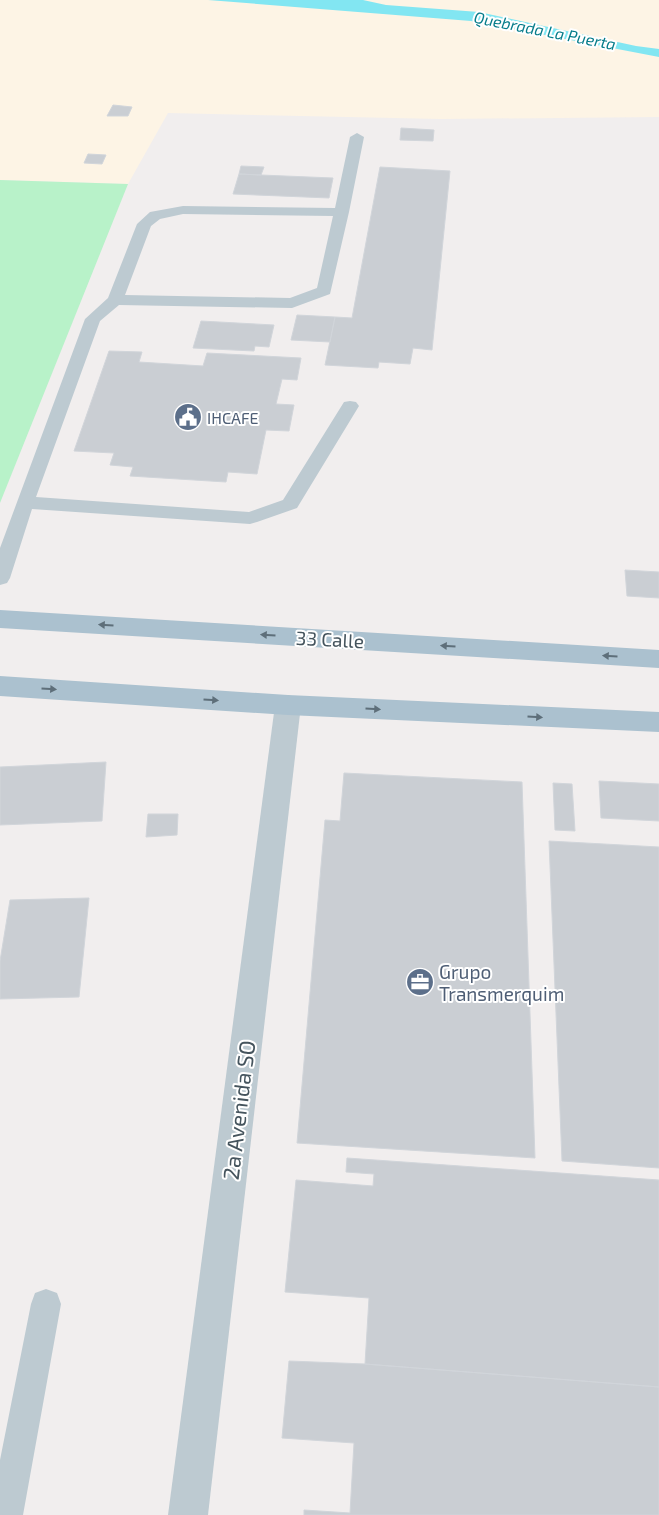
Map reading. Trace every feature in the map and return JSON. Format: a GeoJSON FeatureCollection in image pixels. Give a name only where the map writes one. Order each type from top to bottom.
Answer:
{"type":"FeatureCollection","features":[{"type":"Feature","properties":{"kind":"main road","name":"33 Calle"},"geometry":{"type":"LineString","coordinates":[[0,619],[659,659]]}},
{"type":"Feature","properties":{"kind":"main road"},"geometry":{"type":"LineString","coordinates":[[0,686],[288,705],[659,722]]}},
{"type":"Feature","properties":{"kind":"street","name":"2a Avenida SO"},"geometry":{"type":"LineString","coordinates":[[188,1515],[288,705]]}},
{"type":"Feature","properties":{"kind":"lane"},"geometry":{"type":"LineString","coordinates":[[115,300],[292,303],[324,291],[357,138]]}},
{"type":"Feature","properties":{"kind":"lane"},"geometry":{"type":"LineString","coordinates":[[0,578],[25,502],[93,319],[115,300],[144,224],[154,215],[183,210],[342,212]]}},
{"type":"Feature","properties":{"kind":"lane"},"geometry":{"type":"LineString","coordinates":[[25,502],[250,518],[290,504],[350,406]]}},
{"type":"Feature","properties":{"kind":"lane"},"geometry":{"type":"LineString","coordinates":[[6,1515],[46,1304]]}},
{"type":"Feature","properties":{"kind":"shaded area"},"geometry":{"type":"Polygon","coordinates":[[[0,0],[659,0],[659,117],[441,119],[168,113],[128,184],[0,180],[0,0]]]}},
{"type":"Feature","properties":{"kind":"green space"},"geometry":{"type":"Polygon","coordinates":[[[0,180],[128,184],[0,503],[0,180]]]}},
{"type":"Feature","properties":{"kind":"water","name":"Quebrada La Puerta"},"geometry":{"type":"Polygon","coordinates":[[[208,0],[363,0],[386,5],[479,12],[636,46],[659,49],[659,57],[471,21],[208,0]]]}},
{"type":"Feature","properties":{"kind":"building"},"geometry":{"type":"Polygon","coordinates":[[[113,105],[132,107],[128,116],[107,116],[113,105]]]}},
{"type":"Feature","properties":{"kind":"building"},"geometry":{"type":"Polygon","coordinates":[[[401,128],[434,130],[433,141],[400,140],[401,128]]]}},
{"type":"Feature","properties":{"kind":"building"},"geometry":{"type":"Polygon","coordinates":[[[88,154],[106,155],[102,164],[84,163],[88,154]]]}},
{"type":"Feature","properties":{"kind":"building"},"geometry":{"type":"Polygon","coordinates":[[[241,166],[264,167],[261,175],[239,174],[241,166]]]}},
{"type":"Feature","properties":{"kind":"building"},"geometry":{"type":"Polygon","coordinates":[[[380,167],[450,171],[432,350],[413,348],[410,364],[379,362],[378,368],[325,365],[335,317],[352,318],[380,167]]]}},
{"type":"Feature","properties":{"kind":"building"},"geometry":{"type":"Polygon","coordinates":[[[239,174],[333,178],[329,198],[233,194],[239,174]]]}},
{"type":"Feature","properties":{"kind":"building"},"geometry":{"type":"Polygon","coordinates":[[[297,315],[335,317],[330,342],[291,340],[297,315]]]}},
{"type":"Feature","properties":{"kind":"building"},"geometry":{"type":"Polygon","coordinates":[[[201,321],[274,325],[269,347],[255,346],[254,351],[193,348],[201,321]]]}},
{"type":"Feature","properties":{"kind":"building","name":"IHCAFE"},"geometry":{"type":"Polygon","coordinates":[[[109,351],[142,352],[139,362],[203,366],[207,353],[301,358],[297,380],[282,379],[276,404],[294,405],[289,431],[266,430],[257,474],[228,472],[226,482],[130,476],[133,467],[110,465],[114,453],[74,451],[109,351]]]}},
{"type":"Feature","properties":{"kind":"building"},"geometry":{"type":"Polygon","coordinates":[[[625,570],[659,572],[659,598],[627,596],[625,570]]]}},
{"type":"Feature","properties":{"kind":"building"},"geometry":{"type":"Polygon","coordinates":[[[106,762],[102,821],[0,825],[0,767],[106,762]]]}},
{"type":"Feature","properties":{"kind":"building","name":"Grupo Transmerquim"},"geometry":{"type":"Polygon","coordinates":[[[344,773],[522,782],[535,1158],[297,1143],[325,820],[340,821],[344,773]]]}},
{"type":"Feature","properties":{"kind":"building"},"geometry":{"type":"Polygon","coordinates":[[[599,781],[659,784],[659,821],[601,818],[599,781]]]}},
{"type":"Feature","properties":{"kind":"building"},"geometry":{"type":"Polygon","coordinates":[[[553,783],[572,784],[575,831],[555,830],[553,783]]]}},
{"type":"Feature","properties":{"kind":"building"},"geometry":{"type":"Polygon","coordinates":[[[148,814],[178,814],[177,835],[146,837],[148,814]]]}},
{"type":"Feature","properties":{"kind":"building"},"geometry":{"type":"Polygon","coordinates":[[[549,841],[659,847],[659,1168],[562,1161],[549,841]]]}},
{"type":"Feature","properties":{"kind":"building"},"geometry":{"type":"Polygon","coordinates":[[[89,898],[79,997],[0,999],[0,961],[10,900],[89,898]]]}},
{"type":"Feature","properties":{"kind":"building"},"geometry":{"type":"Polygon","coordinates":[[[347,1158],[659,1180],[659,1387],[365,1364],[369,1298],[285,1292],[296,1180],[373,1186],[374,1174],[346,1172],[347,1158]]]}},
{"type":"Feature","properties":{"kind":"building"},"geometry":{"type":"Polygon","coordinates":[[[289,1361],[365,1364],[659,1387],[659,1515],[304,1515],[304,1510],[350,1513],[354,1443],[282,1438],[289,1361]]]}},
{"type":"Feature","properties":{"kind":"place","name":"IHCAFE"},"geometry":{"type":"Point","coordinates":[188,417]}},
{"type":"Feature","properties":{"kind":"place","name":"Grupo Transmerquim"},"geometry":{"type":"Point","coordinates":[420,982]}}]}
